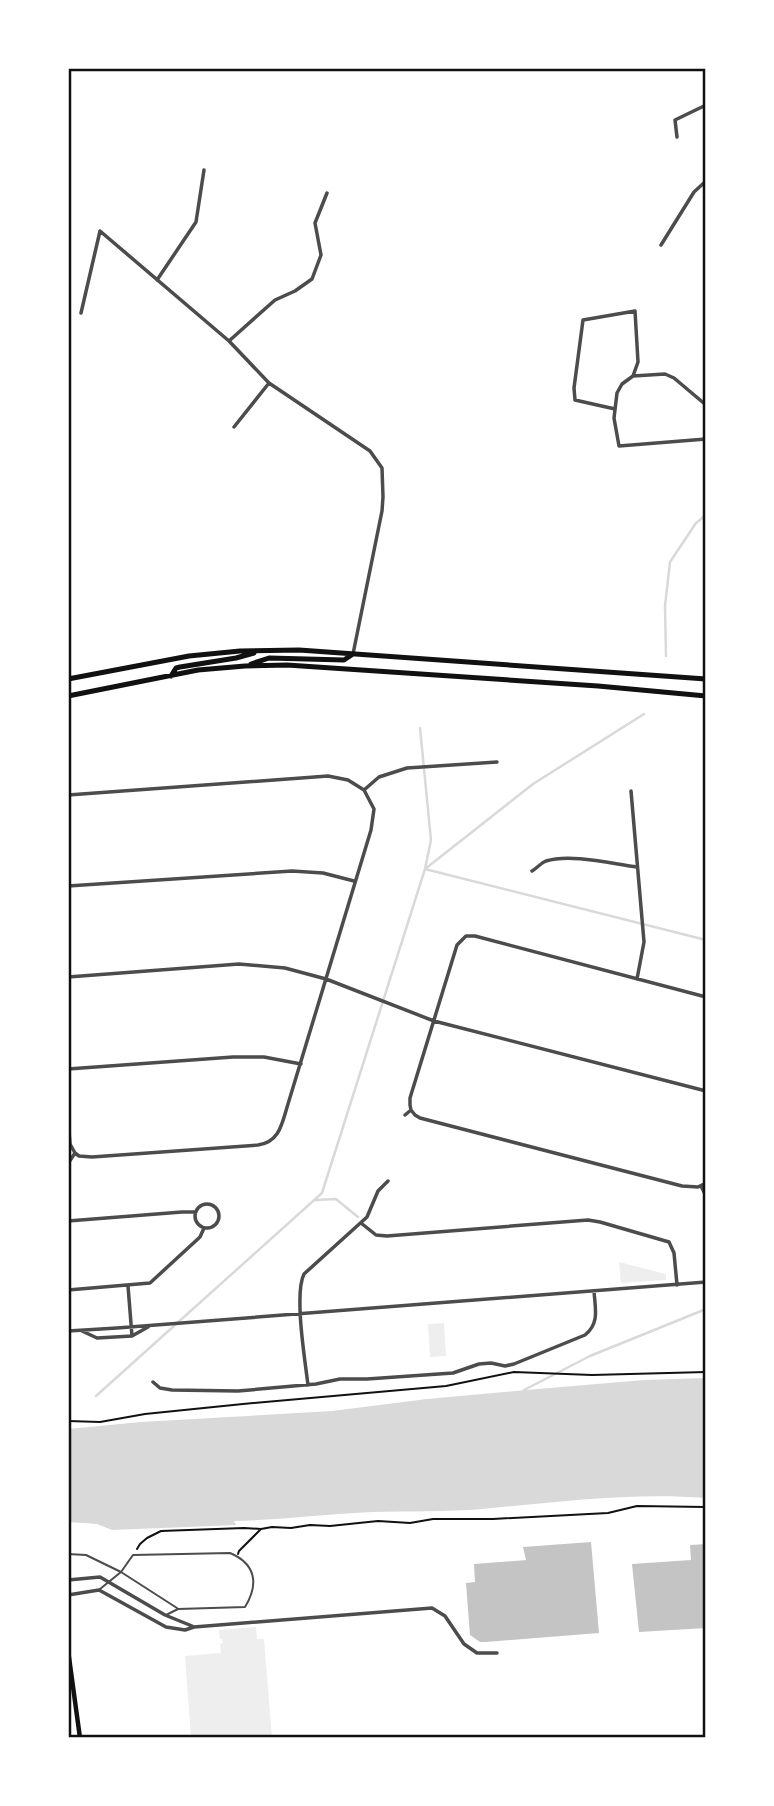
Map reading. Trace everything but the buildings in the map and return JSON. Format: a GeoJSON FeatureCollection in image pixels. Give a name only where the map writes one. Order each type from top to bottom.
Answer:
{"type":"FeatureCollection","features":[{"type":"Feature","properties":{"kind":"main road"},"geometry":{"type":"LineString","coordinates":[[68,679],[189,656],[299,649],[706,679]]}},
{"type":"Feature","properties":{"kind":"main road"},"geometry":{"type":"LineString","coordinates":[[171,676],[176,668],[236,658],[264,650]]}},
{"type":"Feature","properties":{"kind":"main road"},"geometry":{"type":"LineString","coordinates":[[244,666],[268,658],[344,660],[353,654]]}},
{"type":"Feature","properties":{"kind":"main road"},"geometry":{"type":"LineString","coordinates":[[68,696],[198,670],[244,666],[317,666],[706,696]]}},
{"type":"Feature","properties":{"kind":"main road"},"geometry":{"type":"LineString","coordinates":[[68,1650],[80,1738]]}},
{"type":"Feature","properties":{"kind":"street"},"geometry":{"type":"LineString","coordinates":[[677,137],[675,120],[706,105]]}},
{"type":"Feature","properties":{"kind":"street"},"geometry":{"type":"LineString","coordinates":[[156,280],[196,222],[204,170]]}},
{"type":"Feature","properties":{"kind":"street"},"geometry":{"type":"LineString","coordinates":[[661,245],[694,192],[706,181]]}},
{"type":"Feature","properties":{"kind":"street"},"geometry":{"type":"LineString","coordinates":[[229,341],[275,300],[312,279],[321,256],[315,223],[327,193]]}},
{"type":"Feature","properties":{"kind":"street"},"geometry":{"type":"LineString","coordinates":[[81,313],[100,232],[229,341],[269,383],[370,451],[382,468],[382,511],[353,654]]}},
{"type":"Feature","properties":{"kind":"street"},"geometry":{"type":"LineString","coordinates":[[615,409],[576,400],[574,388],[583,320],[635,311],[638,362],[633,376]]}},
{"type":"Feature","properties":{"kind":"street"},"geometry":{"type":"LineString","coordinates":[[706,405],[674,378],[665,374],[633,376],[622,384],[617,393],[614,418],[619,446],[706,439]]}},
{"type":"Feature","properties":{"kind":"street"},"geometry":{"type":"LineString","coordinates":[[234,427],[269,383]]}},
{"type":"Feature","properties":{"kind":"street"},"geometry":{"type":"LineString","coordinates":[[364,790],[379,778],[407,768],[497,762]]}},
{"type":"Feature","properties":{"kind":"street"},"geometry":{"type":"LineString","coordinates":[[68,795],[328,776],[348,780],[364,790],[374,809],[371,830],[301,1064],[280,1130],[272,1141],[258,1145],[79,1156],[70,1143],[68,1119]]}},
{"type":"Feature","properties":{"kind":"street"},"geometry":{"type":"LineString","coordinates":[[631,791],[644,942],[637,979]]}},
{"type":"Feature","properties":{"kind":"street"},"geometry":{"type":"LineString","coordinates":[[533,871],[545,861],[562,859],[637,867]]}},
{"type":"Feature","properties":{"kind":"street"},"geometry":{"type":"LineString","coordinates":[[68,886],[292,872],[323,873],[354,881]]}},
{"type":"Feature","properties":{"kind":"street"},"geometry":{"type":"LineString","coordinates":[[705,1194],[703,1185],[691,1188],[682,1186],[418,1117],[411,1110],[410,1098],[457,945],[466,936],[475,936],[706,997]]}},
{"type":"Feature","properties":{"kind":"street"},"geometry":{"type":"LineString","coordinates":[[68,977],[239,964],[285,968],[326,979],[434,1021],[706,1091]]}},
{"type":"Feature","properties":{"kind":"street"},"geometry":{"type":"LineString","coordinates":[[68,1069],[264,1056],[301,1064]]}},
{"type":"Feature","properties":{"kind":"street"},"geometry":{"type":"LineString","coordinates":[[405,1115],[411,1110]]}},
{"type":"Feature","properties":{"kind":"street"},"geometry":{"type":"LineString","coordinates":[[69,1162],[75,1153]]}},
{"type":"Feature","properties":{"kind":"street"},"geometry":{"type":"LineString","coordinates":[[307,1385],[300,1282],[304,1275],[367,1217],[378,1191],[388,1181]]}},
{"type":"Feature","properties":{"kind":"street"},"geometry":{"type":"LineString","coordinates":[[206,1205],[214,1206],[218,1220],[210,1228],[204,1228],[197,1222],[196,1213],[206,1205]]}},
{"type":"Feature","properties":{"kind":"street"},"geometry":{"type":"LineString","coordinates":[[68,1221],[196,1213]]}},
{"type":"Feature","properties":{"kind":"street"},"geometry":{"type":"LineString","coordinates":[[361,1223],[376,1235],[387,1236],[588,1220],[600,1222],[669,1241],[674,1253],[677,1285]]}},
{"type":"Feature","properties":{"kind":"street"},"geometry":{"type":"LineString","coordinates":[[68,1290],[150,1283],[200,1237],[204,1228]]}},
{"type":"Feature","properties":{"kind":"street"},"geometry":{"type":"LineString","coordinates":[[68,1331],[706,1282]]}},
{"type":"Feature","properties":{"kind":"street"},"geometry":{"type":"LineString","coordinates":[[128,1286],[132,1336]]}},
{"type":"Feature","properties":{"kind":"street"},"geometry":{"type":"LineString","coordinates":[[152,1382],[160,1388],[186,1391],[238,1391],[307,1385],[340,1379],[453,1373],[479,1364],[505,1366],[522,1362],[590,1331],[596,1318],[594,1291]]}},
{"type":"Feature","properties":{"kind":"street"},"geometry":{"type":"LineString","coordinates":[[80,1330],[97,1338],[132,1336],[150,1326]]}},
{"type":"Feature","properties":{"kind":"street"},"geometry":{"type":"LineString","coordinates":[[68,1580],[100,1577],[165,1615],[194,1627]]}},
{"type":"Feature","properties":{"kind":"street"},"geometry":{"type":"LineString","coordinates":[[68,1595],[99,1590],[166,1627],[185,1630],[194,1627],[432,1608],[445,1616],[464,1644],[477,1653],[497,1653]]}},
{"type":"Feature","properties":{"kind":"lane"},"geometry":{"type":"LineString","coordinates":[[99,1590],[121,1572],[133,1555],[230,1553],[246,1562],[250,1568],[253,1588],[245,1607],[178,1609],[165,1615]]}},
{"type":"Feature","properties":{"kind":"lane"},"geometry":{"type":"LineString","coordinates":[[68,1555],[84,1555],[121,1572],[178,1609]]}},
{"type":"Feature","properties":{"kind":"path"},"geometry":{"type":"LineString","coordinates":[[68,1421],[100,1422],[145,1414],[446,1386],[514,1372],[592,1375],[706,1372]]}},
{"type":"Feature","properties":{"kind":"path"},"geometry":{"type":"LineString","coordinates":[[136,1550],[147,1538],[161,1531],[291,1528],[378,1521],[410,1523],[433,1519],[608,1513],[636,1506],[706,1507]]}},
{"type":"Feature","properties":{"kind":"path"},"geometry":{"type":"LineString","coordinates":[[239,1551],[261,1529]]}},
{"type":"Feature","properties":{"kind":"shaded area"},"geometry":{"type":"Polygon","coordinates":[[[619,1262],[666,1274],[666,1280],[621,1283],[619,1262]]]}},
{"type":"Feature","properties":{"kind":"shaded area"},"geometry":{"type":"Polygon","coordinates":[[[444,1323],[446,1356],[430,1357],[428,1324],[444,1323]]]}},
{"type":"Feature","properties":{"kind":"shaded area"},"geometry":{"type":"Polygon","coordinates":[[[706,1378],[706,1498],[622,1497],[469,1510],[355,1513],[234,1521],[236,1525],[112,1530],[97,1524],[68,1522],[68,1429],[332,1411],[526,1390],[644,1380],[706,1378]]]}},
{"type":"Feature","properties":{"kind":"shaded area"},"geometry":{"type":"Polygon","coordinates":[[[256,1627],[257,1639],[264,1639],[272,1738],[191,1738],[185,1656],[221,1653],[220,1644],[223,1643],[219,1630],[256,1627]]]}},
{"type":"Feature","properties":{"kind":"waterway"},"geometry":{"type":"LineString","coordinates":[[666,656],[665,606],[670,562],[696,523],[706,515]]}},
{"type":"Feature","properties":{"kind":"waterway"},"geometry":{"type":"LineString","coordinates":[[96,1396],[322,1193],[425,869],[533,784],[644,714]]}},
{"type":"Feature","properties":{"kind":"waterway"},"geometry":{"type":"LineString","coordinates":[[420,728],[431,840],[425,869],[706,940]]}},
{"type":"Feature","properties":{"kind":"waterway"},"geometry":{"type":"LineString","coordinates":[[315,1200],[336,1199],[358,1217]]}},
{"type":"Feature","properties":{"kind":"waterway"},"geometry":{"type":"LineString","coordinates":[[524,1390],[590,1356],[706,1309]]}}]}
